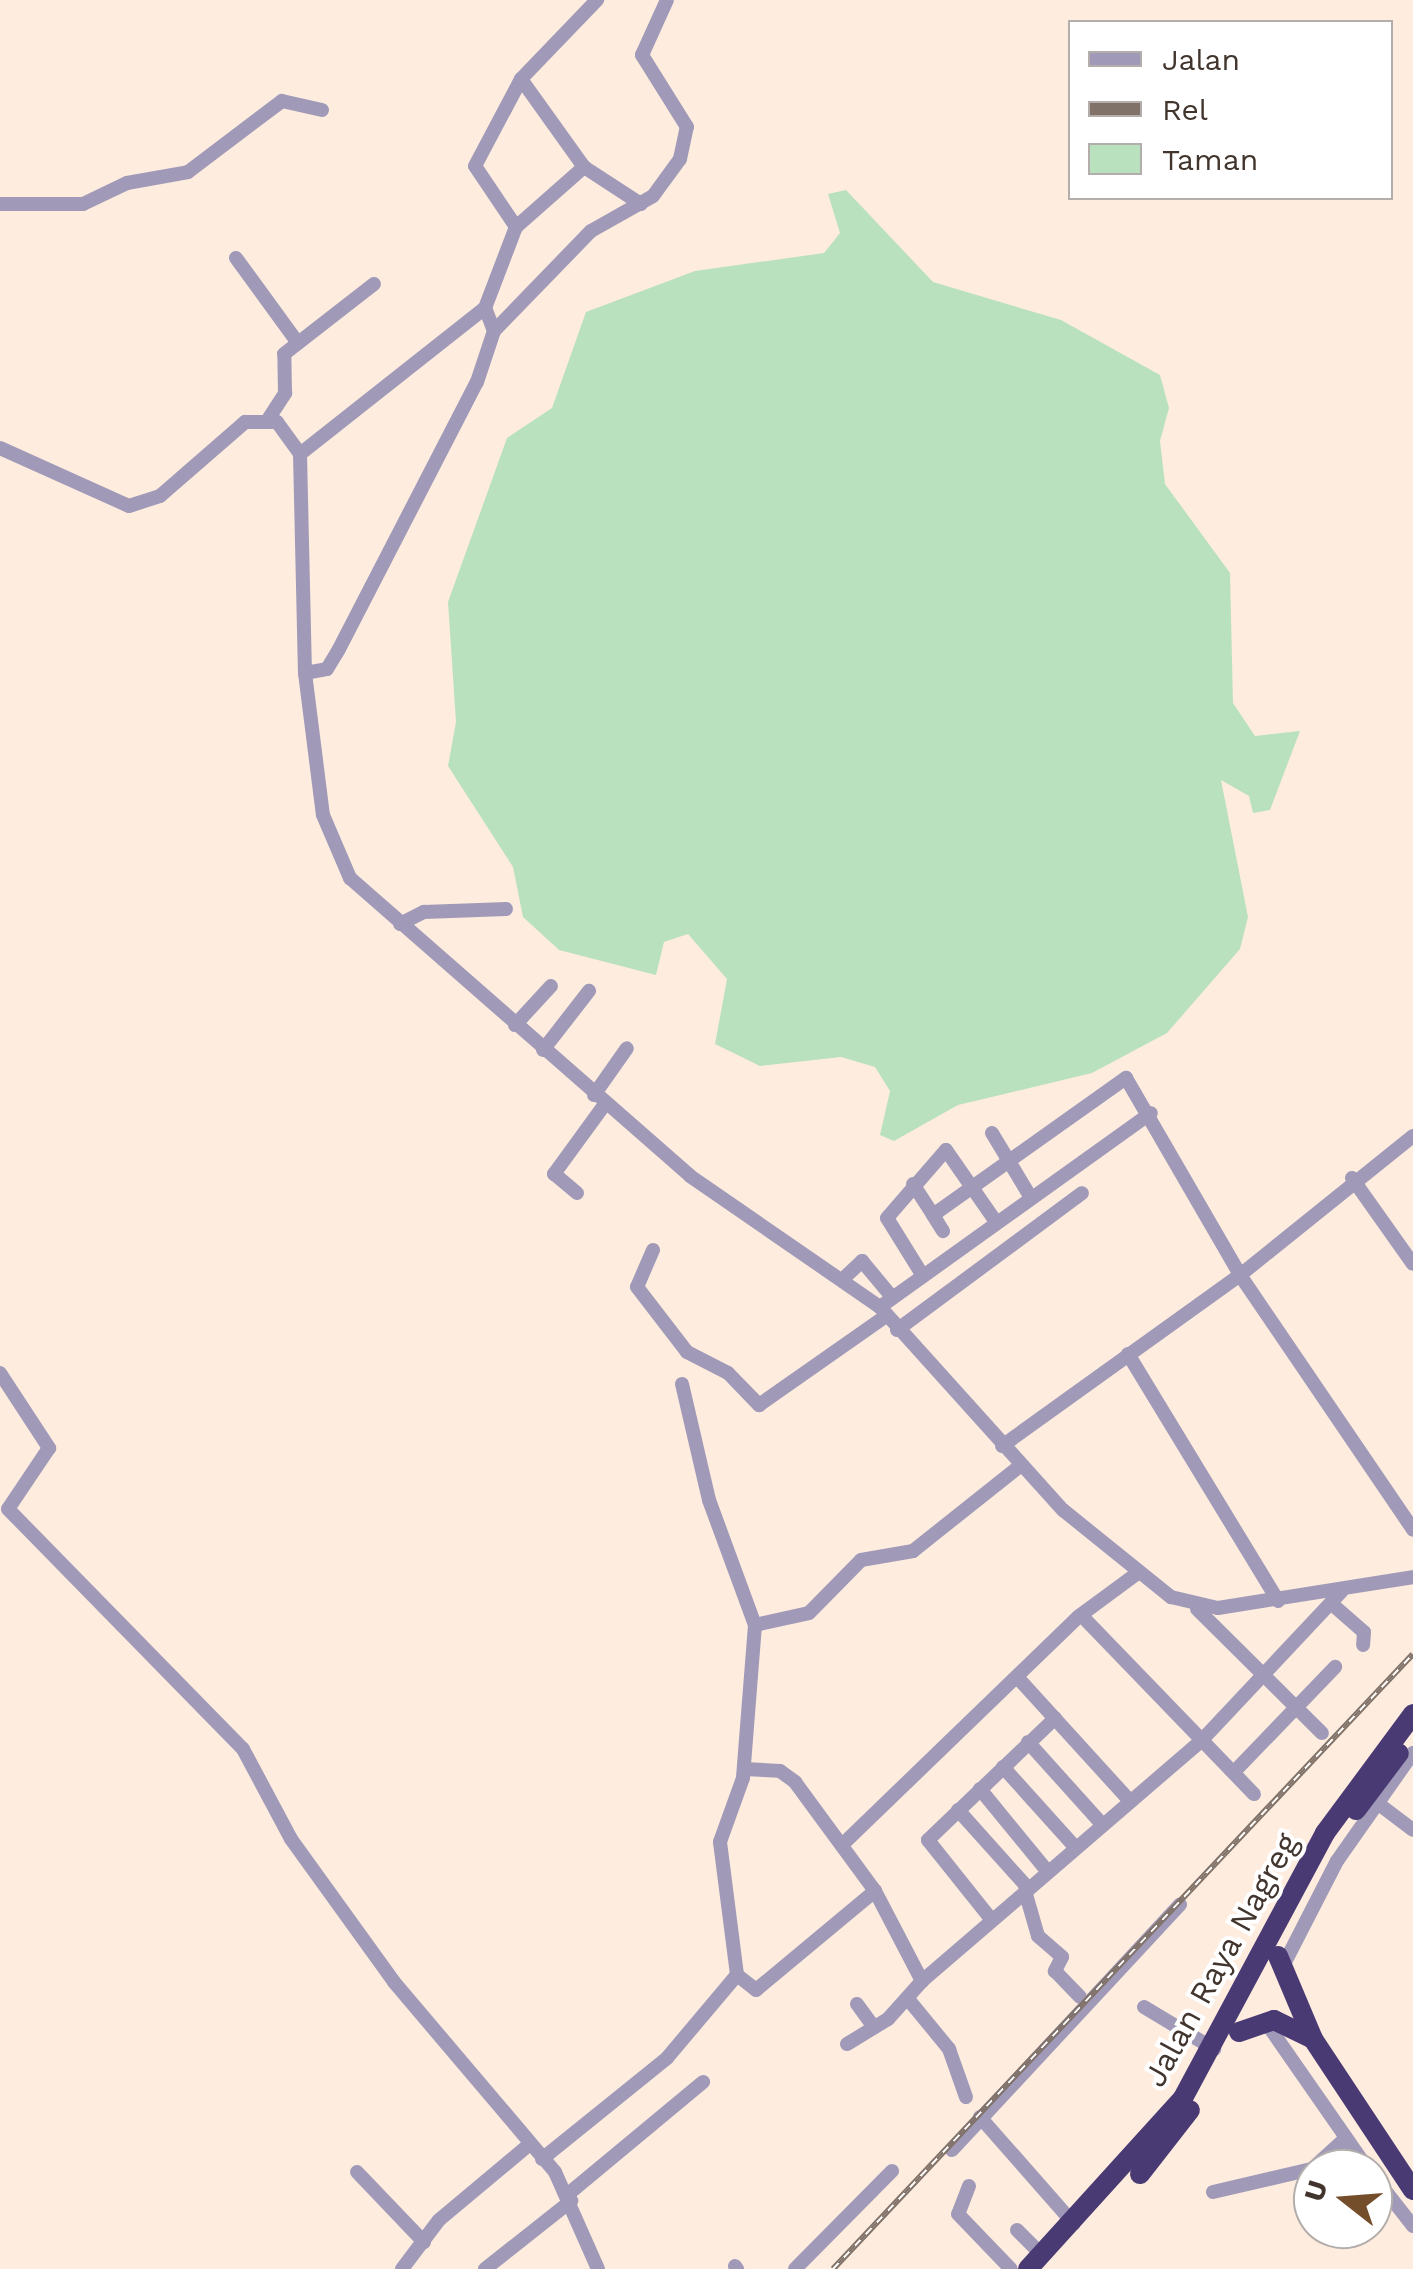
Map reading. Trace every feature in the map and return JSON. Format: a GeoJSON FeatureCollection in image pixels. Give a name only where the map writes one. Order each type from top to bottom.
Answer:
{"type":"FeatureCollection","features":[{"type":"Feature","properties":{"kind":"highway","name":"Jalan Raya Nagreg"},"geometry":{"type":"LineString","coordinates":[[1039,2264],[1153,2138],[1214,2050],[1325,1834],[1413,1714]]}},
{"type":"Feature","properties":{"kind":"highway","name":"Jalan Raya Nagreg"},"geometry":{"type":"LineString","coordinates":[[1039,2264],[1168,2142],[1280,1961],[1327,1855],[1413,1736]]}},
{"type":"Feature","properties":{"kind":"highway"},"geometry":{"type":"LineString","coordinates":[[1280,1961],[1312,2039],[1413,2190]]}},
{"type":"Feature","properties":{"kind":"highway"},"geometry":{"type":"LineString","coordinates":[[1239,2032],[1265,2021],[1312,2039]]}},
{"type":"Feature","properties":{"kind":"street"},"geometry":{"type":"LineString","coordinates":[[516,227],[475,166],[521,79],[597,0]]}},
{"type":"Feature","properties":{"kind":"street"},"geometry":{"type":"LineString","coordinates":[[305,673],[322,673],[339,649],[477,382],[494,331],[591,230],[641,204],[686,143],[687,127],[642,55],[667,0]]}},
{"type":"Feature","properties":{"kind":"street"},"geometry":{"type":"LineString","coordinates":[[521,79],[584,167],[641,204]]}},
{"type":"Feature","properties":{"kind":"street"},"geometry":{"type":"LineString","coordinates":[[0,204],[83,204],[127,183],[188,172],[282,101],[322,110]]}},
{"type":"Feature","properties":{"kind":"street"},"geometry":{"type":"LineString","coordinates":[[300,454],[485,308],[516,227],[584,167]]}},
{"type":"Feature","properties":{"kind":"street"},"geometry":{"type":"LineString","coordinates":[[236,258],[298,343]]}},
{"type":"Feature","properties":{"kind":"street"},"geometry":{"type":"LineString","coordinates":[[0,448],[129,506],[160,496],[245,422],[269,418],[285,393],[282,357],[374,284]]}},
{"type":"Feature","properties":{"kind":"street"},"geometry":{"type":"LineString","coordinates":[[485,308],[494,331]]}},
{"type":"Feature","properties":{"kind":"street"},"geometry":{"type":"LineString","coordinates":[[269,418],[300,454],[305,673],[334,846],[350,878],[690,1176],[844,1278],[883,1312],[1020,1466],[1140,1572],[1197,1609],[1322,1733]]}},
{"type":"Feature","properties":{"kind":"street"},"geometry":{"type":"LineString","coordinates":[[400,924],[424,912],[506,909]]}},
{"type":"Feature","properties":{"kind":"street"},"geometry":{"type":"LineString","coordinates":[[515,1025],[551,986]]}},
{"type":"Feature","properties":{"kind":"street"},"geometry":{"type":"LineString","coordinates":[[543,1050],[588,991]]}},
{"type":"Feature","properties":{"kind":"street"},"geometry":{"type":"LineString","coordinates":[[576,1193],[554,1174],[627,1048]]}},
{"type":"Feature","properties":{"kind":"street"},"geometry":{"type":"LineString","coordinates":[[933,1215],[1120,1079],[1150,1112],[1240,1275],[1413,1530]]}},
{"type":"Feature","properties":{"kind":"street"},"geometry":{"type":"LineString","coordinates":[[653,1250],[637,1287],[687,1352],[714,1362],[759,1404],[883,1312],[892,1297],[1150,1112]]}},
{"type":"Feature","properties":{"kind":"street"},"geometry":{"type":"LineString","coordinates":[[992,1133],[1031,1198]]}},
{"type":"Feature","properties":{"kind":"street"},"geometry":{"type":"LineString","coordinates":[[1002,1446],[1240,1275],[1352,1178],[1413,1136]]}},
{"type":"Feature","properties":{"kind":"street"},"geometry":{"type":"LineString","coordinates":[[923,1276],[887,1218],[913,1184],[948,1150],[996,1222]]}},
{"type":"Feature","properties":{"kind":"street"},"geometry":{"type":"LineString","coordinates":[[1352,1178],[1413,1264]]}},
{"type":"Feature","properties":{"kind":"street"},"geometry":{"type":"LineString","coordinates":[[913,1184],[942,1232]]}},
{"type":"Feature","properties":{"kind":"street"},"geometry":{"type":"LineString","coordinates":[[897,1330],[1082,1193]]}},
{"type":"Feature","properties":{"kind":"street"},"geometry":{"type":"LineString","coordinates":[[844,1278],[862,1261],[892,1297]]}},
{"type":"Feature","properties":{"kind":"street"},"geometry":{"type":"LineString","coordinates":[[1128,1354],[1278,1602]]}},
{"type":"Feature","properties":{"kind":"street"},"geometry":{"type":"LineString","coordinates":[[0,1373],[49,1448],[3,1511],[244,1749],[292,1838],[394,1982],[530,2144],[569,2198],[598,2269]]}},
{"type":"Feature","properties":{"kind":"street"},"geometry":{"type":"LineString","coordinates":[[682,1384],[709,1500],[755,1625],[744,1769],[720,1842],[737,1976],[756,1990],[875,1890]]}},
{"type":"Feature","properties":{"kind":"street"},"geometry":{"type":"LineString","coordinates":[[755,1625],[808,1613],[860,1560],[913,1551],[1020,1466]]}},
{"type":"Feature","properties":{"kind":"street"},"geometry":{"type":"LineString","coordinates":[[842,1845],[1082,1615],[1140,1572]]}},
{"type":"Feature","properties":{"kind":"street"},"geometry":{"type":"LineString","coordinates":[[1197,1609],[1278,1602],[1413,1577]]}},
{"type":"Feature","properties":{"kind":"street"},"geometry":{"type":"LineString","coordinates":[[847,2044],[908,1999],[991,1918],[1128,1798],[1202,1740],[1333,1605],[1342,1590]]}},
{"type":"Feature","properties":{"kind":"street"},"geometry":{"type":"LineString","coordinates":[[1333,1605],[1364,1632],[1363,1645]]}},
{"type":"Feature","properties":{"kind":"street"},"geometry":{"type":"LineString","coordinates":[[1082,1615],[1254,1794]]}},
{"type":"Feature","properties":{"kind":"street"},"geometry":{"type":"LineString","coordinates":[[1234,1772],[1335,1667]]}},
{"type":"Feature","properties":{"kind":"street"},"geometry":{"type":"LineString","coordinates":[[1018,1678],[1128,1798]]}},
{"type":"Feature","properties":{"kind":"street"},"geometry":{"type":"LineString","coordinates":[[991,1918],[928,1842],[1055,1718]]}},
{"type":"Feature","properties":{"kind":"street"},"geometry":{"type":"LineString","coordinates":[[1028,1742],[1102,1822]]}},
{"type":"Feature","properties":{"kind":"street"},"geometry":{"type":"LineString","coordinates":[[1280,1961],[1376,1802],[1413,1753]]}},
{"type":"Feature","properties":{"kind":"street"},"geometry":{"type":"LineString","coordinates":[[1003,1767],[1074,1846]]}},
{"type":"Feature","properties":{"kind":"street"},"geometry":{"type":"LineString","coordinates":[[744,1769],[788,1776],[875,1890],[922,1982]]}},
{"type":"Feature","properties":{"kind":"street"},"geometry":{"type":"LineString","coordinates":[[980,1789],[1047,1871]]}},
{"type":"Feature","properties":{"kind":"street"},"geometry":{"type":"LineString","coordinates":[[1376,1802],[1413,1830]]}},
{"type":"Feature","properties":{"kind":"street"},"geometry":{"type":"LineString","coordinates":[[958,1810],[1026,1889],[1038,1936],[1062,1957],[1055,1971],[1083,2001]]}},
{"type":"Feature","properties":{"kind":"street"},"geometry":{"type":"LineString","coordinates":[[952,2150],[1083,2001],[1180,1904]]}},
{"type":"Feature","properties":{"kind":"street"},"geometry":{"type":"LineString","coordinates":[[542,2159],[667,2058],[737,1976]]}},
{"type":"Feature","properties":{"kind":"street"},"geometry":{"type":"LineString","coordinates":[[908,1999],[949,2049],[966,2097]]}},
{"type":"Feature","properties":{"kind":"street"},"geometry":{"type":"LineString","coordinates":[[857,2004],[874,2027]]}},
{"type":"Feature","properties":{"kind":"street"},"geometry":{"type":"LineString","coordinates":[[1144,2007],[1214,2050]]}},
{"type":"Feature","properties":{"kind":"street"},"geometry":{"type":"LineString","coordinates":[[1265,2021],[1354,2149]]}},
{"type":"Feature","properties":{"kind":"street"},"geometry":{"type":"LineString","coordinates":[[485,2269],[703,2082]]}},
{"type":"Feature","properties":{"kind":"street"},"geometry":{"type":"LineString","coordinates":[[982,2117],[1074,2224]]}},
{"type":"Feature","properties":{"kind":"street"},"geometry":{"type":"LineString","coordinates":[[1213,2192],[1312,2168],[1346,2138]]}},
{"type":"Feature","properties":{"kind":"street"},"geometry":{"type":"LineString","coordinates":[[402,2269],[424,2242],[530,2144]]}},
{"type":"Feature","properties":{"kind":"street"},"geometry":{"type":"LineString","coordinates":[[795,2269],[892,2170]]}},
{"type":"Feature","properties":{"kind":"street"},"geometry":{"type":"LineString","coordinates":[[357,2172],[424,2242]]}},
{"type":"Feature","properties":{"kind":"street"},"geometry":{"type":"LineString","coordinates":[[969,2186],[958,2214],[1011,2269]]}},
{"type":"Feature","properties":{"kind":"street"},"geometry":{"type":"LineString","coordinates":[[1393,2200],[1413,2226]]}},
{"type":"Feature","properties":{"kind":"street"},"geometry":{"type":"LineString","coordinates":[[1017,2230],[1039,2264]]}},
{"type":"Feature","properties":{"kind":"green space"},"geometry":{"type":"Polygon","coordinates":[[[846,190],[933,282],[1061,320],[1160,375],[1169,408],[1160,441],[1165,484],[1230,573],[1233,703],[1255,736],[1300,731],[1270,810],[1253,813],[1249,796],[1221,780],[1248,917],[1240,949],[1167,1033],[1092,1073],[958,1105],[894,1141],[880,1135],[890,1091],[875,1067],[841,1057],[760,1066],[715,1044],[727,979],[688,934],[664,942],[656,975],[559,950],[523,917],[513,867],[448,766],[456,722],[448,602],[507,438],[552,408],[586,312],[695,271],[824,253],[840,233],[828,194],[846,190]]]}},
{"type":"Feature","properties":{"kind":"railway"},"geometry":{"type":"LineString","coordinates":[[833,2269],[1413,1654]]}}]}
